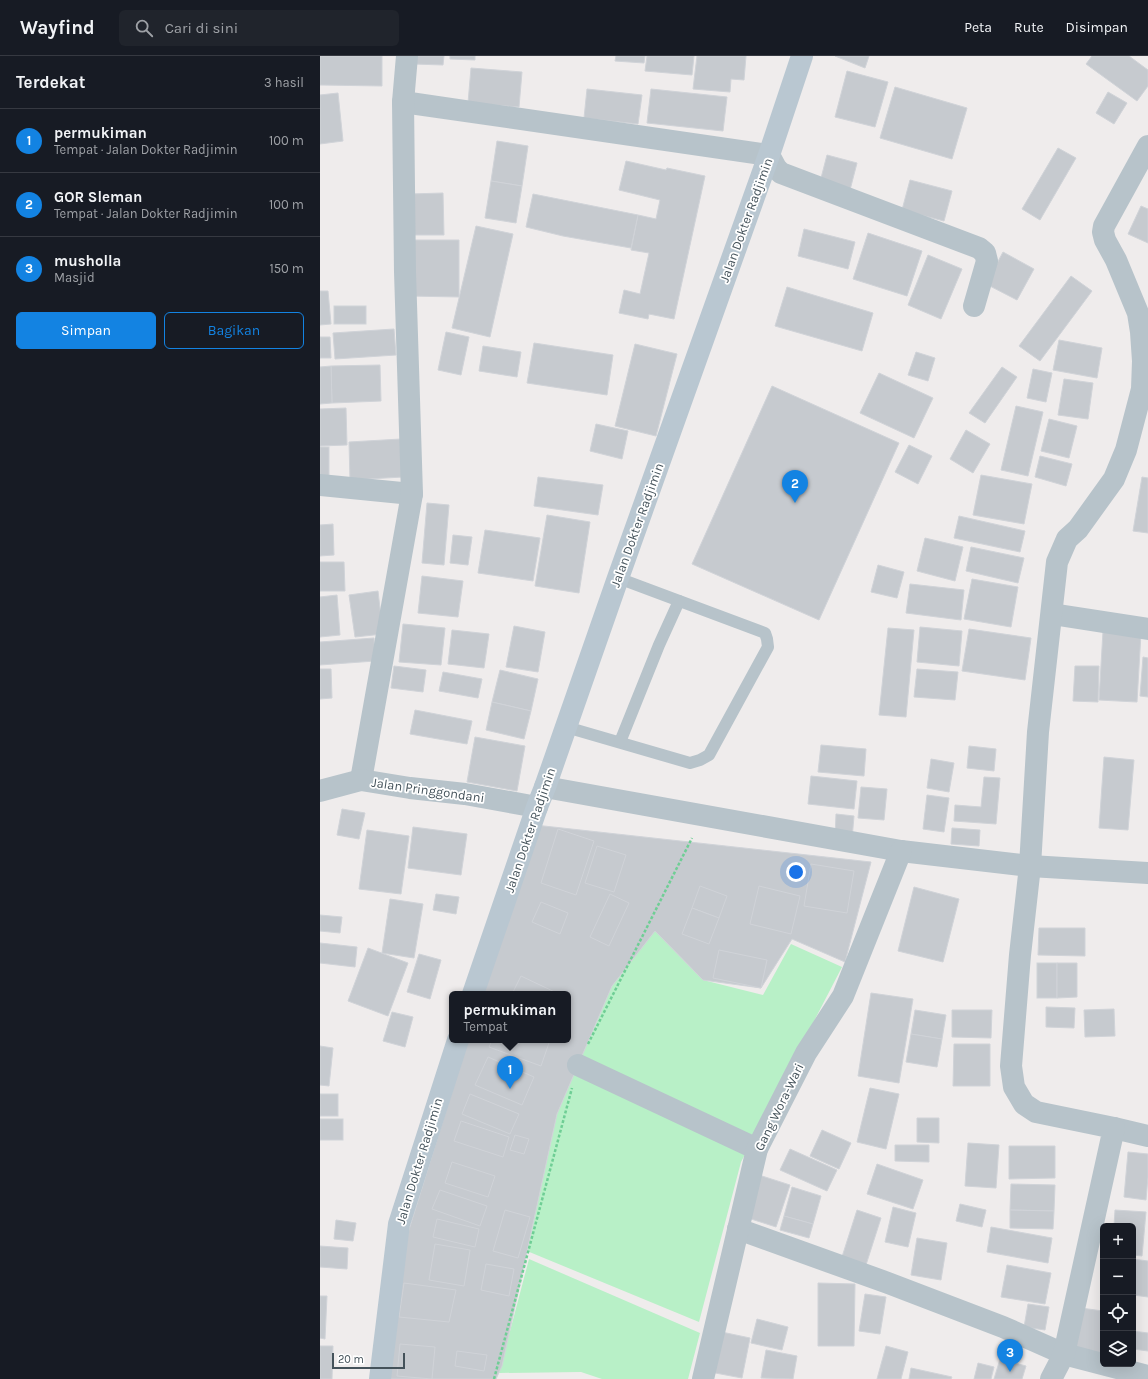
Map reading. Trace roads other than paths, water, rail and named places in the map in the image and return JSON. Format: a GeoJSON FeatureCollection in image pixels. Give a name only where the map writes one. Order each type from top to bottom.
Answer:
{"type":"FeatureCollection","features":[{"type":"Feature","properties":{"kind":"main road","name":"Jalan Dokter Radjimin"},"geometry":{"type":"LineString","coordinates":[[474,991],[618,578],[770,155],[802,56]]}},
{"type":"Feature","properties":{"kind":"main road","name":"Jalan Dokter Radjimin"},"geometry":{"type":"LineString","coordinates":[[380,1379],[399,1224],[457,1043]]}},
{"type":"Feature","properties":{"kind":"street"},"geometry":{"type":"LineString","coordinates":[[361,780],[412,494],[405,272],[403,102],[406,56]]}},
{"type":"Feature","properties":{"kind":"street"},"geometry":{"type":"LineString","coordinates":[[403,102],[770,155],[776,168],[781,173],[979,248],[985,253],[987,261],[974,306]]}},
{"type":"Feature","properties":{"kind":"street"},"geometry":{"type":"LineString","coordinates":[[1148,146],[1104,226],[1103,232],[1105,240],[1116,260],[1140,296],[1138,313],[1143,361],[1142,389],[1126,450],[1114,480],[1078,529],[1067,539],[1057,562],[1038,732],[1030,866],[1020,956],[1012,1066],[1014,1087],[1024,1104],[1036,1112],[1148,1136]]}},
{"type":"Feature","properties":{"kind":"street"},"geometry":{"type":"LineString","coordinates":[[320,485],[412,494]]}},
{"type":"Feature","properties":{"kind":"street"},"geometry":{"type":"LineString","coordinates":[[1052,614],[1148,629]]}},
{"type":"Feature","properties":{"kind":"street","name":"Jalan Pringgondani"},"geometry":{"type":"LineString","coordinates":[[320,791],[361,780],[410,788],[465,794],[541,797],[901,851],[1030,866],[1148,872]]}},
{"type":"Feature","properties":{"kind":"street","name":"Gang Wora-Wari"},"geometry":{"type":"LineString","coordinates":[[703,1379],[757,1149],[806,1053],[843,996],[901,851]]}},
{"type":"Feature","properties":{"kind":"street"},"geometry":{"type":"LineString","coordinates":[[578,1064],[757,1149]]}},
{"type":"Feature","properties":{"kind":"street"},"geometry":{"type":"LineString","coordinates":[[1051,1379],[1064,1354],[1114,1128]]}},
{"type":"Feature","properties":{"kind":"street"},"geometry":{"type":"LineString","coordinates":[[738,1229],[888,1282],[1003,1327],[1064,1354],[1148,1376]]}},
{"type":"Feature","properties":{"kind":"lane"},"geometry":{"type":"LineString","coordinates":[[566,726],[690,763],[700,760],[709,755],[768,647],[767,639],[764,633],[618,578]]}},
{"type":"Feature","properties":{"kind":"lane"},"geometry":{"type":"LineString","coordinates":[[620,742],[659,645],[679,602]]}},
{"type":"Feature","properties":{"kind":"place","name":"GOR Sleman"},"geometry":{"type":"Point","coordinates":[795,503]}},
{"type":"Feature","properties":{"kind":"place","name":"permukiman"},"geometry":{"type":"Point","coordinates":[510,1089]}},
{"type":"Feature","properties":{"kind":"place","name":"musholla"},"geometry":{"type":"Point","coordinates":[1010,1372]}}]}
